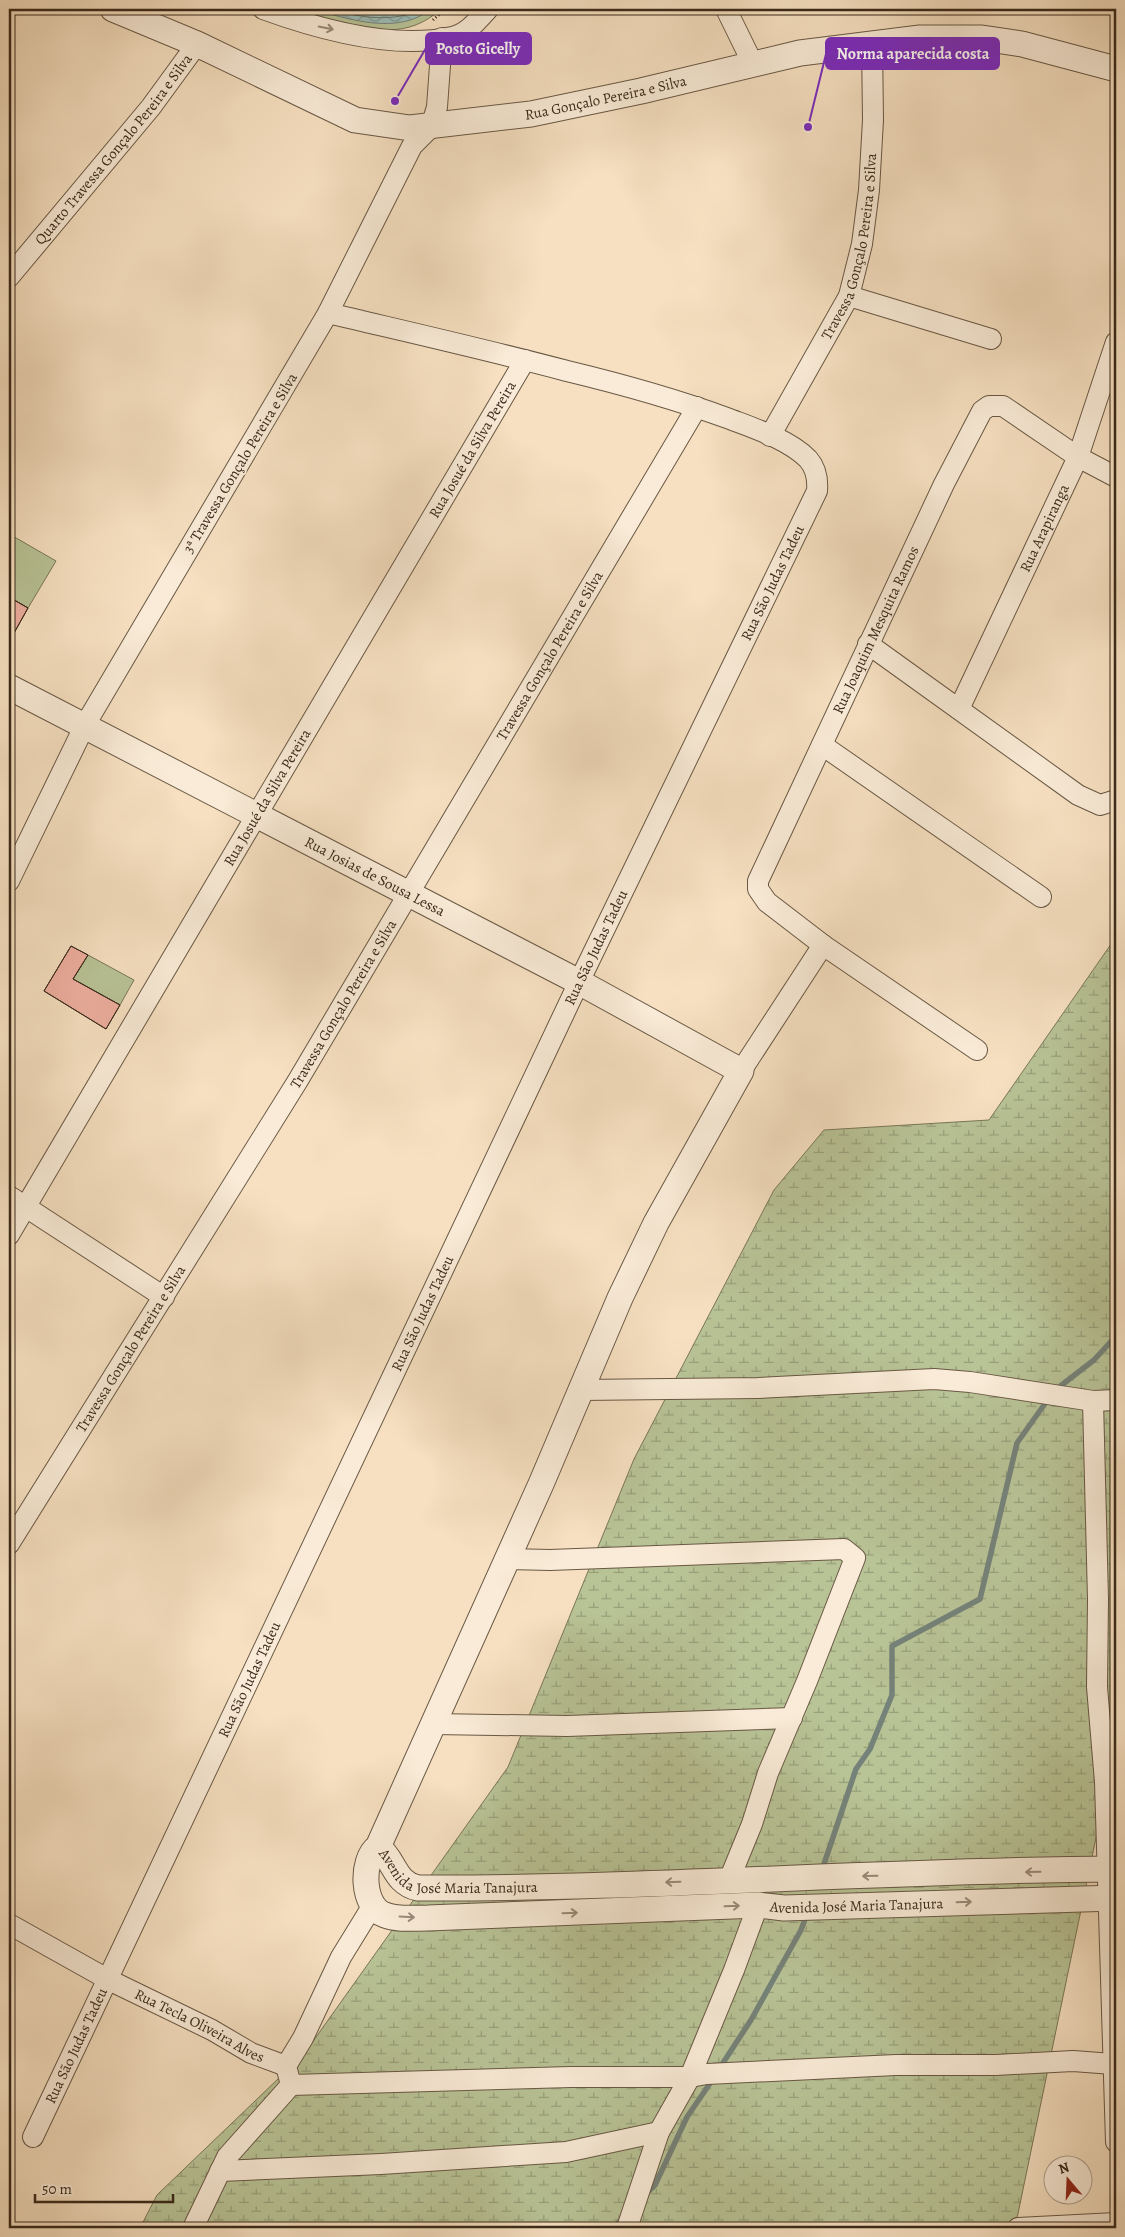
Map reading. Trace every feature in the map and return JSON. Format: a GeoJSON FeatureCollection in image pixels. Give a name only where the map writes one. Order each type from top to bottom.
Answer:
{"type":"FeatureCollection","features":[{"type":"Feature","properties":{"kind":"street","name":"Rua Gonçalo Pereira e Silva"},"geometry":{"type":"LineString","coordinates":[[113,9],[153,17],[197,44],[355,120],[410,128],[431,128],[531,114],[641,91],[800,53],[872,42],[920,38],[982,38],[1022,44],[1116,70]]}},
{"type":"Feature","properties":{"kind":"street"},"geometry":{"type":"LineString","coordinates":[[263,9],[294,20],[398,41],[453,37],[474,24],[488,9]]}},
{"type":"Feature","properties":{"kind":"street"},"geometry":{"type":"LineString","coordinates":[[726,9],[754,64]]}},
{"type":"Feature","properties":{"kind":"street"},"geometry":{"type":"LineString","coordinates":[[431,128],[437,107],[442,38]]}},
{"type":"Feature","properties":{"kind":"street","name":"Travessa Gonçalo Pereira e Silva"},"geometry":{"type":"LineString","coordinates":[[770,436],[849,296],[862,244],[869,190],[873,120],[872,42]]}},
{"type":"Feature","properties":{"kind":"street","name":"Quarto Travessa Gonçalo Pereira e Silva"},"geometry":{"type":"LineString","coordinates":[[9,277],[151,107],[197,44]]}},
{"type":"Feature","properties":{"kind":"street","name":"3ª Travessa Gonçalo Pereira e Silva"},"geometry":{"type":"LineString","coordinates":[[9,881],[85,725],[328,313],[412,146],[431,128]]}},
{"type":"Feature","properties":{"kind":"street"},"geometry":{"type":"LineString","coordinates":[[849,296],[991,339]]}},
{"type":"Feature","properties":{"kind":"street"},"geometry":{"type":"LineString","coordinates":[[328,313],[525,360],[697,407],[770,436]]}},
{"type":"Feature","properties":{"kind":"street","name":"Rua Arapiranga"},"geometry":{"type":"LineString","coordinates":[[959,709],[1078,457],[1116,342]]}},
{"type":"Feature","properties":{"kind":"street","name":"Rua Josué da Silva Pereira"},"geometry":{"type":"LineString","coordinates":[[9,1235],[525,360]]}},
{"type":"Feature","properties":{"kind":"street","name":"Rua Joaquim Mesquita Ramos"},"geometry":{"type":"LineString","coordinates":[[823,945],[762,896],[758,889],[761,871],[868,644],[976,423],[989,406],[1003,406],[1078,457]]}},
{"type":"Feature","properties":{"kind":"street","name":"Travessa Gonçalo Pereira e Silva"},"geometry":{"type":"LineString","coordinates":[[9,1544],[297,1082],[697,407]]}},
{"type":"Feature","properties":{"kind":"street","name":"Rua São Judas Tadeu"},"geometry":{"type":"LineString","coordinates":[[33,2137],[109,1980],[579,982],[818,491],[818,479],[808,459],[770,436]]}},
{"type":"Feature","properties":{"kind":"street"},"geometry":{"type":"LineString","coordinates":[[1078,457],[1116,477]]}},
{"type":"Feature","properties":{"kind":"street"},"geometry":{"type":"LineString","coordinates":[[868,644],[1078,795],[1100,805],[1116,800]]}},
{"type":"Feature","properties":{"kind":"street","name":"Rua Josias de Sousa Lessa"},"geometry":{"type":"LineString","coordinates":[[9,688],[85,725],[579,982],[740,1071]]}},
{"type":"Feature","properties":{"kind":"street"},"geometry":{"type":"LineString","coordinates":[[822,745],[1041,897]]}},
{"type":"Feature","properties":{"kind":"street"},"geometry":{"type":"LineString","coordinates":[[378,1847],[656,1223],[740,1071],[823,945],[977,1050]]}},
{"type":"Feature","properties":{"kind":"street"},"geometry":{"type":"LineString","coordinates":[[9,1196],[164,1297]]}},
{"type":"Feature","properties":{"kind":"street"},"geometry":{"type":"LineString","coordinates":[[581,1390],[758,1388],[934,1379],[1093,1401],[1116,1400]]}},
{"type":"Feature","properties":{"kind":"street"},"geometry":{"type":"LineString","coordinates":[[1093,1401],[1098,1599],[1098,1687],[1112,1869],[1113,2064],[1116,2142]]}},
{"type":"Feature","properties":{"kind":"street"},"geometry":{"type":"LineString","coordinates":[[507,1559],[560,1560],[844,1550],[855,1558],[792,1718],[768,1773],[752,1824],[729,1880]]}},
{"type":"Feature","properties":{"kind":"street"},"geometry":{"type":"LineString","coordinates":[[434,1724],[567,1726],[792,1718]]}},
{"type":"Feature","properties":{"kind":"street","name":"Avenida José Maria Tanajura"},"geometry":{"type":"LineString","coordinates":[[1112,1869],[729,1880],[524,1889],[418,1888],[409,1886],[401,1880],[386,1855],[378,1847],[373,1851],[367,1869],[368,1893],[373,1905],[384,1915],[395,1917],[428,1918],[758,1905],[784,1908],[1060,1898],[1112,1898]]}},
{"type":"Feature","properties":{"kind":"street"},"geometry":{"type":"LineString","coordinates":[[1059,1871],[1060,1898]]}},
{"type":"Feature","properties":{"kind":"street"},"geometry":{"type":"LineString","coordinates":[[524,1889],[525,1914]]}},
{"type":"Feature","properties":{"kind":"street"},"geometry":{"type":"LineString","coordinates":[[291,2085],[286,2066],[303,2038],[341,1957],[373,1905]]}},
{"type":"Feature","properties":{"kind":"street"},"geometry":{"type":"LineString","coordinates":[[627,2228],[660,2132],[690,2076],[734,1970],[758,1905]]}},
{"type":"Feature","properties":{"kind":"street","name":"Rua Tecla Oliveira Alves"},"geometry":{"type":"LineString","coordinates":[[9,1924],[109,1980],[212,2030],[252,2053],[286,2066]]}},
{"type":"Feature","properties":{"kind":"street"},"geometry":{"type":"LineString","coordinates":[[193,2228],[227,2158],[291,2085],[571,2077],[690,2076],[896,2065],[996,2065],[1073,2061],[1113,2064]]}},
{"type":"Feature","properties":{"kind":"street"},"geometry":{"type":"LineString","coordinates":[[220,2171],[381,2164],[566,2152],[660,2132]]}},
{"type":"Feature","properties":{"kind":"street"},"geometry":{"type":"LineString","coordinates":[[1018,2228],[1116,2224]]}},
{"type":"Feature","properties":{"kind":"green space"},"geometry":{"type":"Polygon","coordinates":[[[275,9],[441,9],[416,25],[391,30],[364,28],[275,9]]]}},
{"type":"Feature","properties":{"kind":"green space"},"geometry":{"type":"Polygon","coordinates":[[[11,535],[56,561],[28,608],[9,597],[9,540],[11,535]]]}},
{"type":"Feature","properties":{"kind":"green space"},"geometry":{"type":"Polygon","coordinates":[[[1116,937],[1116,1823],[1098,1828],[1015,2228],[140,2228],[157,2195],[304,2054],[508,1767],[634,1459],[774,1190],[824,1130],[989,1120],[1116,937]]]}},
{"type":"Feature","properties":{"kind":"green space"},"geometry":{"type":"Polygon","coordinates":[[[88,955],[134,980],[120,1005],[73,979],[88,955]]]}},
{"type":"Feature","properties":{"kind":"water"},"geometry":{"type":"Polygon","coordinates":[[[312,9],[431,9],[418,17],[404,22],[388,24],[357,21],[312,9]]]}},
{"type":"Feature","properties":{"kind":"building"},"geometry":{"type":"Polygon","coordinates":[[[9,597],[28,608],[9,642],[9,597]]]}},
{"type":"Feature","properties":{"kind":"building"},"geometry":{"type":"Polygon","coordinates":[[[9,597],[28,608],[9,642],[9,597]]]}},
{"type":"Feature","properties":{"kind":"building"},"geometry":{"type":"Polygon","coordinates":[[[71,946],[88,955],[73,979],[120,1005],[106,1029],[44,991],[71,946]]]}},
{"type":"Feature","properties":{"kind":"building"},"geometry":{"type":"Polygon","coordinates":[[[71,946],[88,955],[73,979],[120,1005],[106,1029],[44,991],[71,946]]]}},
{"type":"Feature","properties":{"kind":"waterway"},"geometry":{"type":"LineString","coordinates":[[1054,1391],[1094,1360],[1116,1336]]}},
{"type":"Feature","properties":{"kind":"waterway"},"geometry":{"type":"LineString","coordinates":[[822,1870],[856,1769],[870,1749],[892,1695],[892,1646],[980,1599],[1017,1443],[1049,1398]]}},
{"type":"Feature","properties":{"kind":"waterway"},"geometry":{"type":"LineString","coordinates":[[719,2069],[751,2020],[801,1930],[807,1914]]}},
{"type":"Feature","properties":{"kind":"waterway"},"geometry":{"type":"LineString","coordinates":[[645,2195],[655,2185],[687,2117],[713,2079]]}},
{"type":"Feature","properties":{"kind":"waterway"},"geometry":{"type":"LineString","coordinates":[[613,2228],[623,2218]]}},
{"type":"Feature","properties":{"kind":"place","name":"Posto Gicelly"},"geometry":{"type":"Point","coordinates":[395,101]}},
{"type":"Feature","properties":{"kind":"place","name":"Norma aparecida costa"},"geometry":{"type":"Point","coordinates":[808,127]}}]}
